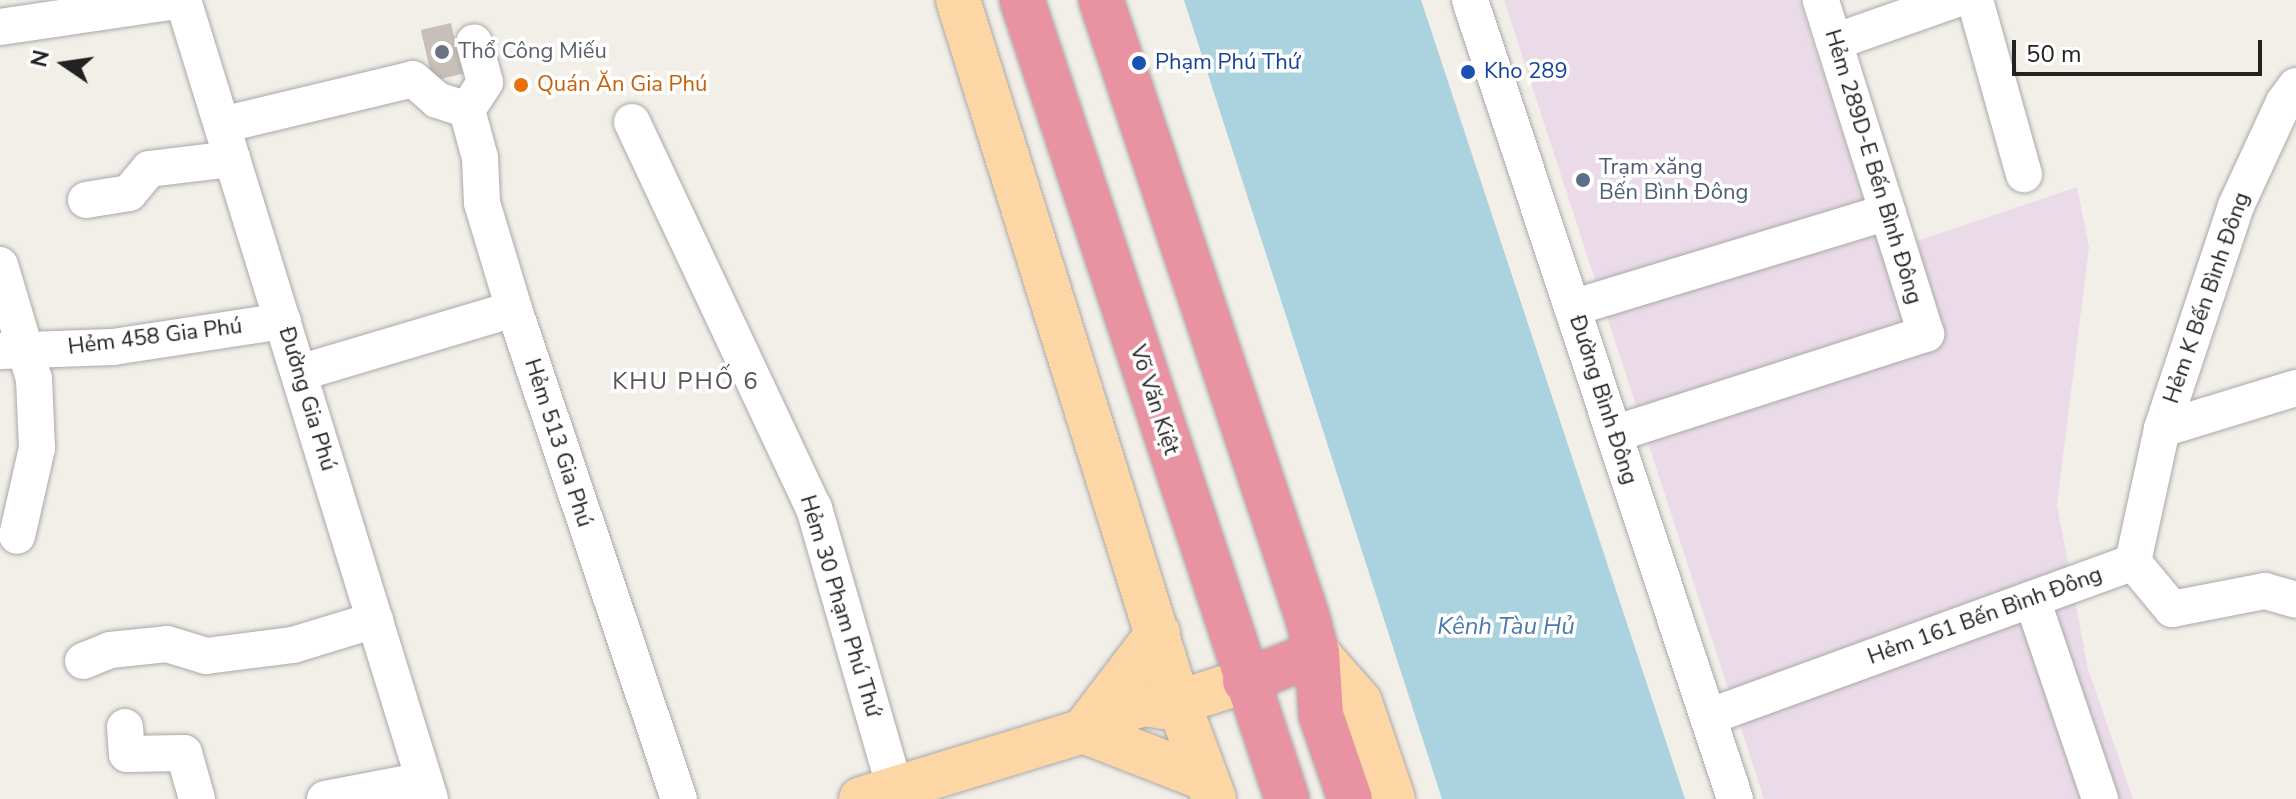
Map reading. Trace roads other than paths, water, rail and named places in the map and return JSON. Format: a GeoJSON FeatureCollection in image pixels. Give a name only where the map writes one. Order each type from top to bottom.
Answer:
{"type":"FeatureCollection","features":[{"type":"Feature","properties":{"kind":"highway","name":"Võ Văn Kiệt"},"geometry":{"type":"LineString","coordinates":[[1022,0],[1245,681],[1287,799]]}},
{"type":"Feature","properties":{"kind":"highway"},"geometry":{"type":"LineString","coordinates":[[1101,0],[1317,653],[1321,715],[1350,799]]}},
{"type":"Feature","properties":{"kind":"highway"},"geometry":{"type":"LineString","coordinates":[[1245,681],[1317,653]]}},
{"type":"Feature","properties":{"kind":"main road"},"geometry":{"type":"LineString","coordinates":[[958,0],[1158,633],[1171,705],[1210,789]]}},
{"type":"Feature","properties":{"kind":"main road"},"geometry":{"type":"LineString","coordinates":[[878,794],[956,786],[1083,731],[1158,633]]}},
{"type":"Feature","properties":{"kind":"main road"},"geometry":{"type":"LineString","coordinates":[[1317,653],[1360,702],[1393,799]]}},
{"type":"Feature","properties":{"kind":"main road"},"geometry":{"type":"LineString","coordinates":[[1083,731],[1103,735],[1150,722],[1171,705],[1245,681]]}},
{"type":"Feature","properties":{"kind":"main road"},"geometry":{"type":"LineString","coordinates":[[1083,731],[1210,789]]}},
{"type":"Feature","properties":{"kind":"street"},"geometry":{"type":"LineString","coordinates":[[0,27],[183,0]]}},
{"type":"Feature","properties":{"kind":"street","name":"Đường Gia Phú"},"geometry":{"type":"LineString","coordinates":[[183,0],[427,789]]}},
{"type":"Feature","properties":{"kind":"street","name":"Đường Bình Đông"},"geometry":{"type":"LineString","coordinates":[[1470,0],[1735,799]]}},
{"type":"Feature","properties":{"kind":"street","name":"Hẻm 289D-E Bến Bình Đông"},"geometry":{"type":"LineString","coordinates":[[1614,434],[1926,334],[1821,0]]}},
{"type":"Feature","properties":{"kind":"street"},"geometry":{"type":"LineString","coordinates":[[1834,42],[1954,0]]}},
{"type":"Feature","properties":{"kind":"street"},"geometry":{"type":"LineString","coordinates":[[1975,0],[2024,174]]}},
{"type":"Feature","properties":{"kind":"street"},"geometry":{"type":"LineString","coordinates":[[86,200],[129,193],[149,169],[413,79],[437,100],[467,110],[485,82],[474,42]]}},
{"type":"Feature","properties":{"kind":"street","name":"Hẻm K Bến Bình Đông"},"geometry":{"type":"LineString","coordinates":[[2162,429],[2236,206],[2284,102],[2296,86]]}},
{"type":"Feature","properties":{"kind":"street","name":"Hẻm 513 Gia Phú"},"geometry":{"type":"LineString","coordinates":[[467,110],[480,158],[482,203],[514,309],[679,799]]}},
{"type":"Feature","properties":{"kind":"street","name":"Hẻm 30 Phạm Phú Thứ"},"geometry":{"type":"LineString","coordinates":[[632,122],[814,508],[878,794]]}},
{"type":"Feature","properties":{"kind":"street"},"geometry":{"type":"LineString","coordinates":[[1572,308],[1888,212]]}},
{"type":"Feature","properties":{"kind":"street"},"geometry":{"type":"LineString","coordinates":[[0,265],[13,350],[34,379],[37,448],[17,536]]}},
{"type":"Feature","properties":{"kind":"street"},"geometry":{"type":"LineString","coordinates":[[299,373],[514,309]]}},
{"type":"Feature","properties":{"kind":"street","name":"Hẻm 458 Gia Phú"},"geometry":{"type":"LineString","coordinates":[[13,350],[113,347],[283,321]]}},
{"type":"Feature","properties":{"kind":"street","name":"Hẻm K Bến Bình Đông"},"geometry":{"type":"LineString","coordinates":[[2162,429],[2296,388]]}},
{"type":"Feature","properties":{"kind":"street"},"geometry":{"type":"LineString","coordinates":[[2162,429],[2133,562],[2172,609],[2265,591],[2296,600]]}},
{"type":"Feature","properties":{"kind":"street","name":"Hẻm 161 Bến Bình Đông"},"geometry":{"type":"LineString","coordinates":[[1708,717],[2133,562]]}},
{"type":"Feature","properties":{"kind":"street"},"geometry":{"type":"LineString","coordinates":[[2032,599],[2100,799]]}},
{"type":"Feature","properties":{"kind":"street"},"geometry":{"type":"LineString","coordinates":[[83,661],[110,650],[167,644],[206,656],[293,645],[375,620]]}},
{"type":"Feature","properties":{"kind":"street"},"geometry":{"type":"LineString","coordinates":[[125,727],[127,754],[184,753],[197,799]]}},
{"type":"Feature","properties":{"kind":"street"},"geometry":{"type":"LineString","coordinates":[[325,799],[427,789]]}},
{"type":"Feature","properties":{"kind":"water","name":"Kênh Tàu Hủ"},"geometry":{"type":"Polygon","coordinates":[[[1184,0],[1421,0],[1685,799],[1442,799],[1184,0]]]}},
{"type":"Feature","properties":{"kind":"place","name":"Thổ Công Miếu"},"geometry":{"type":"Point","coordinates":[442,52]}},
{"type":"Feature","properties":{"kind":"place","name":"Phạm Phú Thứ"},"geometry":{"type":"Point","coordinates":[1139,63]}},
{"type":"Feature","properties":{"kind":"place","name":"Kho 289"},"geometry":{"type":"Point","coordinates":[1468,72]}},
{"type":"Feature","properties":{"kind":"place","name":"Quán Ăn Gia Phú"},"geometry":{"type":"Point","coordinates":[521,85]}},
{"type":"Feature","properties":{"kind":"place","name":"Trạm xăng Bến Bình Đông"},"geometry":{"type":"Point","coordinates":[1583,180]}},
{"type":"Feature","properties":{"kind":"district","name":"KHU PHỐ 6"},"geometry":{"type":"Point","coordinates":[686,382]}}]}
